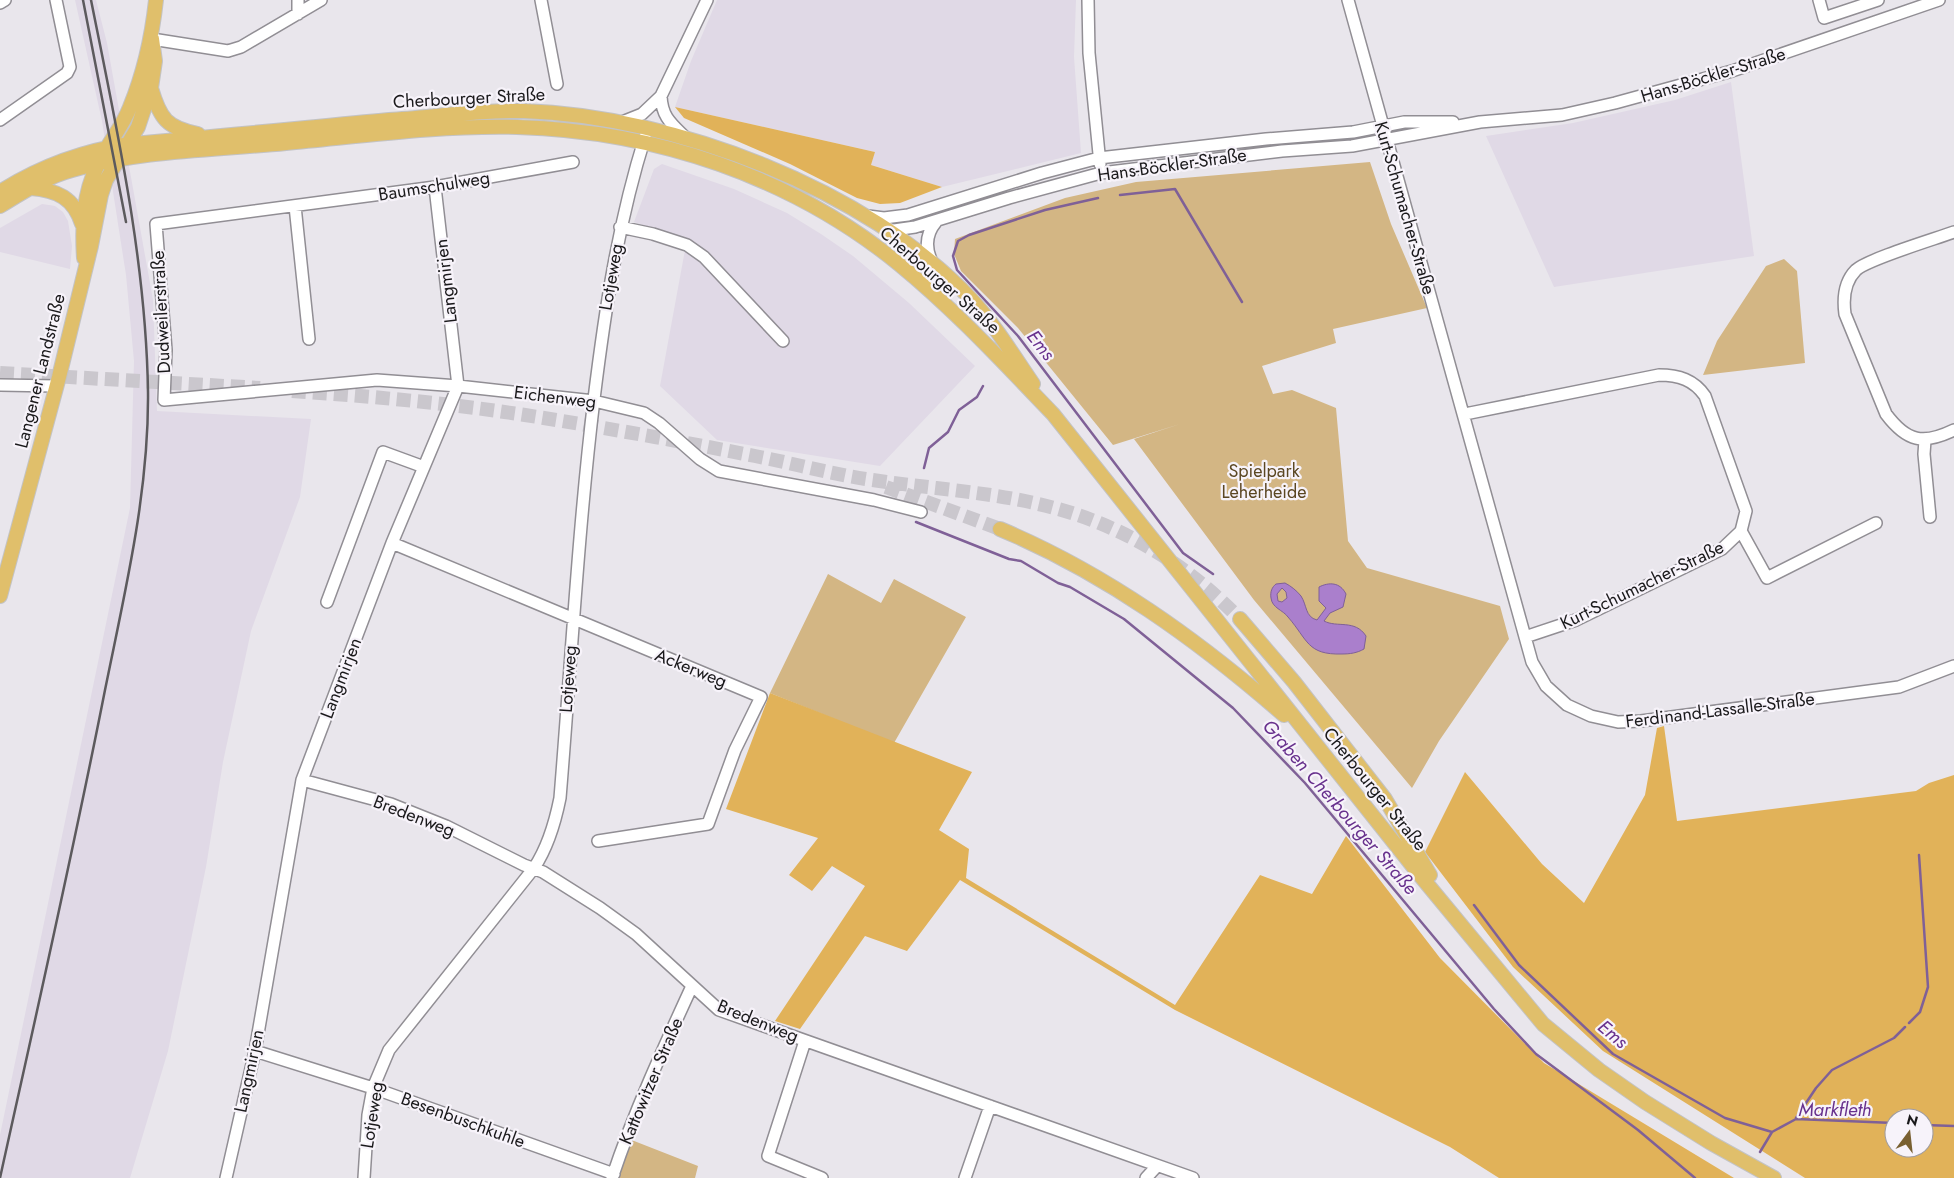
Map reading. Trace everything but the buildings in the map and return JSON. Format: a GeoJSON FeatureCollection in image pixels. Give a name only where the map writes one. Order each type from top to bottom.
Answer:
{"type":"FeatureCollection","features":[{"type":"Feature","properties":{"kind":"main road","name":"Langener Landstraße"},"geometry":{"type":"LineString","coordinates":[[84,271],[83,224],[86,201],[98,164],[130,108],[152,39],[156,0]]}},
{"type":"Feature","properties":{"kind":"main road","name":"Langener Landstraße"},"geometry":{"type":"LineString","coordinates":[[0,596],[56,386],[101,195],[106,180],[117,160],[130,144],[143,115],[151,88],[156,61],[152,39]]}},
{"type":"Feature","properties":{"kind":"main road"},"geometry":{"type":"LineString","coordinates":[[151,88],[163,119],[171,126],[184,132],[211,137]]}},
{"type":"Feature","properties":{"kind":"main road","name":"Cherbourger Straße"},"geometry":{"type":"LineString","coordinates":[[0,192],[37,170],[59,161],[108,147],[130,144],[419,118],[521,111],[560,113],[622,122],[646,134],[769,184],[808,203],[846,226],[883,252],[952,311],[1053,414]]}},
{"type":"Feature","properties":{"kind":"main road","name":"Cherbourger Straße"},"geometry":{"type":"LineString","coordinates":[[0,206],[30,188],[59,174],[117,160],[207,149],[480,127],[646,134],[687,139],[781,172],[853,210],[887,231],[933,264],[970,298],[995,326],[1053,414],[1313,741],[1514,991],[1543,1024],[1567,1046],[1606,1076],[1711,1143],[1774,1178]]}},
{"type":"Feature","properties":{"kind":"main road"},"geometry":{"type":"LineString","coordinates":[[30,188],[54,191],[68,198],[76,207],[83,224]]}},
{"type":"Feature","properties":{"kind":"main road"},"geometry":{"type":"LineString","coordinates":[[846,226],[864,231],[887,231],[883,238],[883,252]]}},
{"type":"Feature","properties":{"kind":"main road"},"geometry":{"type":"LineString","coordinates":[[1000,528],[1060,556],[1142,604],[1258,692],[1313,741]]}},
{"type":"Feature","properties":{"kind":"main road"},"geometry":{"type":"LineString","coordinates":[[1240,619],[1294,682],[1385,799],[1452,913]]}},
{"type":"Feature","properties":{"kind":"main road","name":"Cherbourger Straße"},"geometry":{"type":"LineString","coordinates":[[1711,1143],[1758,1178]]}},
{"type":"Feature","properties":{"kind":"main road","name":"Cherbourger Straße"},"geometry":{"type":"LineString","coordinates":[[1711,1143],[1767,1168],[1784,1178]]}},
{"type":"Feature","properties":{"kind":"street"},"geometry":{"type":"LineString","coordinates":[[0,3],[5,0]]}},
{"type":"Feature","properties":{"kind":"street"},"geometry":{"type":"LineString","coordinates":[[0,120],[67,73],[70,61],[56,0]]}},
{"type":"Feature","properties":{"kind":"street"},"geometry":{"type":"LineString","coordinates":[[298,0],[298,14]]}},
{"type":"Feature","properties":{"kind":"street"},"geometry":{"type":"LineString","coordinates":[[152,39],[228,51],[241,47],[321,0]]}},
{"type":"Feature","properties":{"kind":"street"},"geometry":{"type":"LineString","coordinates":[[541,0],[557,84]]}},
{"type":"Feature","properties":{"kind":"street"},"geometry":{"type":"LineString","coordinates":[[622,122],[642,114],[661,96],[707,0]]}},
{"type":"Feature","properties":{"kind":"street"},"geometry":{"type":"LineString","coordinates":[[1088,0],[1088,46],[1101,173]]}},
{"type":"Feature","properties":{"kind":"street","name":"Kurt-Schumacher-Straße"},"geometry":{"type":"LineString","coordinates":[[1348,0],[1382,126],[1465,414],[1525,637],[1576,620],[1722,549],[1741,531],[1746,510],[1730,463],[1705,396],[1699,388],[1686,379],[1660,375],[1465,414]]}},
{"type":"Feature","properties":{"kind":"street"},"geometry":{"type":"LineString","coordinates":[[1819,0],[1824,18],[1878,0]]}},
{"type":"Feature","properties":{"kind":"street","name":"Hans-Böckler-Straße"},"geometry":{"type":"LineString","coordinates":[[887,231],[936,222],[1008,198],[1101,173],[1386,140],[1398,136],[1480,122],[1562,114],[1669,90],[1774,57],[1939,0]]}},
{"type":"Feature","properties":{"kind":"street"},"geometry":{"type":"LineString","coordinates":[[661,96],[662,109],[667,119],[687,139]]}},
{"type":"Feature","properties":{"kind":"street","name":"Hans-Böckler-Straße"},"geometry":{"type":"LineString","coordinates":[[853,210],[870,216],[897,217],[1099,158],[1266,139],[1353,132],[1404,122],[1480,122]]}},
{"type":"Feature","properties":{"kind":"street","name":"Lotjeweg"},"geometry":{"type":"LineString","coordinates":[[364,1178],[368,1115],[373,1088],[381,1067],[397,1038],[534,868],[547,846],[560,798],[572,619],[586,466],[605,304],[620,227],[646,134]]}},
{"type":"Feature","properties":{"kind":"street","name":"Baumschulweg"},"geometry":{"type":"LineString","coordinates":[[156,224],[435,187],[573,162]]}},
{"type":"Feature","properties":{"kind":"street","name":"Langmirjen"},"geometry":{"type":"LineString","coordinates":[[226,1178],[255,1051],[302,780],[392,543],[458,386],[435,187]]}},
{"type":"Feature","properties":{"kind":"street"},"geometry":{"type":"LineString","coordinates":[[295,206],[309,339]]}},
{"type":"Feature","properties":{"kind":"street"},"geometry":{"type":"LineString","coordinates":[[887,231],[897,217]]}},
{"type":"Feature","properties":{"kind":"street"},"geometry":{"type":"LineString","coordinates":[[933,264],[927,248],[927,240],[931,228],[936,222]]}},
{"type":"Feature","properties":{"kind":"street","name":"Dudweilerstraße"},"geometry":{"type":"LineString","coordinates":[[156,224],[166,350],[164,400]]}},
{"type":"Feature","properties":{"kind":"street"},"geometry":{"type":"LineString","coordinates":[[620,227],[653,234],[687,245],[704,257],[783,341]]}},
{"type":"Feature","properties":{"kind":"street"},"geometry":{"type":"LineString","coordinates":[[1954,232],[1857,270],[1845,291],[1843,301],[1845,314],[1886,414],[1902,433],[1925,440],[1938,438],[1954,430]]}},
{"type":"Feature","properties":{"kind":"street","name":"Eichenweg"},"geometry":{"type":"LineString","coordinates":[[164,400],[377,380],[458,386],[594,401],[644,413],[659,423],[700,459],[719,470],[874,500],[921,512]]}},
{"type":"Feature","properties":{"kind":"street"},"geometry":{"type":"LineString","coordinates":[[0,385],[56,386]]}},
{"type":"Feature","properties":{"kind":"street"},"geometry":{"type":"LineString","coordinates":[[1925,440],[1924,454],[1930,517]]}},
{"type":"Feature","properties":{"kind":"street"},"geometry":{"type":"LineString","coordinates":[[327,602],[383,452],[424,467]]}},
{"type":"Feature","properties":{"kind":"street"},"geometry":{"type":"LineString","coordinates":[[1741,531],[1766,578],[1876,523]]}},
{"type":"Feature","properties":{"kind":"street","name":"Ackerweg"},"geometry":{"type":"LineString","coordinates":[[392,543],[761,696],[735,750],[708,824],[598,841]]}},
{"type":"Feature","properties":{"kind":"street","name":"Ferdinand-Lassalle-Straße"},"geometry":{"type":"LineString","coordinates":[[1525,637],[1532,662],[1546,686],[1570,706],[1591,716],[1618,722],[1641,721],[1899,687],[1954,666]]}},
{"type":"Feature","properties":{"kind":"street","name":"Bredenweg"},"geometry":{"type":"LineString","coordinates":[[302,780],[390,804],[446,826],[534,868],[572,890],[648,944],[719,1010],[1193,1178]]}},
{"type":"Feature","properties":{"kind":"street","name":"Kattowitzer Straße"},"geometry":{"type":"LineString","coordinates":[[613,1176],[626,1137],[655,1065],[692,986]]}},
{"type":"Feature","properties":{"kind":"street"},"geometry":{"type":"LineString","coordinates":[[805,1040],[768,1156],[822,1178]]}},
{"type":"Feature","properties":{"kind":"street","name":"Besenbuschkuhle"},"geometry":{"type":"LineString","coordinates":[[255,1051],[373,1088],[613,1176]]}},
{"type":"Feature","properties":{"kind":"street"},"geometry":{"type":"LineString","coordinates":[[964,1178],[990,1106]]}},
{"type":"Feature","properties":{"kind":"street"},"geometry":{"type":"LineString","coordinates":[[1146,1178],[1157,1166]]}},
{"type":"Feature","properties":{"kind":"shaded area"},"geometry":{"type":"Polygon","coordinates":[[[75,0],[96,0],[107,43],[153,300],[157,411],[311,419],[300,497],[251,631],[223,762],[206,867],[168,1051],[130,1178],[0,1178],[0,1135],[130,508],[134,361],[126,275],[102,121],[75,0]]]}},
{"type":"Feature","properties":{"kind":"shaded area"},"geometry":{"type":"Polygon","coordinates":[[[717,0],[1076,0],[1074,57],[1081,153],[942,187],[871,165],[875,152],[675,107],[691,61],[717,0]]]}},
{"type":"Feature","properties":{"kind":"shaded area"},"geometry":{"type":"Polygon","coordinates":[[[1731,82],[1754,256],[1554,287],[1486,136],[1573,123],[1675,100],[1731,82]]]}},
{"type":"Feature","properties":{"kind":"shaded area"},"geometry":{"type":"Polygon","coordinates":[[[675,107],[875,152],[871,165],[942,187],[900,203],[880,204],[857,198],[790,164],[684,118],[675,107]]]}},
{"type":"Feature","properties":{"kind":"shaded area"},"geometry":{"type":"Polygon","coordinates":[[[662,164],[734,189],[787,213],[821,234],[853,256],[909,303],[975,366],[880,466],[717,440],[660,386],[687,239],[634,222],[654,169],[662,164]]]}},
{"type":"Feature","properties":{"kind":"shaded area"},"geometry":{"type":"Polygon","coordinates":[[[42,204],[55,206],[63,212],[68,221],[72,246],[70,269],[0,252],[0,228],[42,204]]]}},
{"type":"Feature","properties":{"kind":"shaded area"},"geometry":{"type":"Polygon","coordinates":[[[1285,583],[1296,590],[1303,599],[1310,616],[1317,620],[1326,608],[1319,601],[1319,587],[1334,584],[1341,587],[1346,594],[1343,607],[1330,613],[1324,621],[1357,627],[1366,636],[1364,649],[1353,653],[1330,654],[1315,649],[1286,615],[1273,604],[1271,594],[1272,588],[1276,584],[1285,583]],[[1282,588],[1277,594],[1278,601],[1282,602],[1287,598],[1286,592],[1282,588]]]}},
{"type":"Feature","properties":{"kind":"shaded area"},"geometry":{"type":"Polygon","coordinates":[[[770,693],[972,772],[939,830],[969,849],[966,878],[1175,1005],[1260,875],[1312,894],[1346,836],[1440,958],[1544,1063],[1734,1178],[1499,1178],[1450,1147],[1175,1010],[960,880],[907,951],[865,936],[800,1029],[775,1021],[865,886],[832,866],[812,891],[789,875],[818,838],[726,809],[770,693]]]}},
{"type":"Feature","properties":{"kind":"shaded area"},"geometry":{"type":"Polygon","coordinates":[[[1664,726],[1677,821],[1916,791],[1929,783],[1954,775],[1954,1178],[1805,1178],[1603,1051],[1513,967],[1425,852],[1465,772],[1542,864],[1584,903],[1645,795],[1657,728],[1664,726]]]}},
{"type":"Feature","properties":{"kind":"green space","name":"Spielpark Leherheide"},"geometry":{"type":"Polygon","coordinates":[[[1370,162],[1391,224],[1427,308],[1333,329],[1336,343],[1262,366],[1273,394],[1292,390],[1336,408],[1348,541],[1367,568],[1500,606],[1509,639],[1439,741],[1412,788],[1254,600],[1134,439],[1180,424],[1113,445],[1018,328],[961,271],[954,254],[955,239],[1065,198],[1136,182],[1370,162]]]}},
{"type":"Feature","properties":{"kind":"green space"},"geometry":{"type":"Polygon","coordinates":[[[1784,259],[1797,271],[1805,363],[1703,375],[1717,341],[1766,266],[1784,259]]]}},
{"type":"Feature","properties":{"kind":"green space"},"geometry":{"type":"Polygon","coordinates":[[[828,574],[881,603],[894,579],[966,617],[894,743],[770,693],[828,574]]]}},
{"type":"Feature","properties":{"kind":"green space"},"geometry":{"type":"Polygon","coordinates":[[[629,1139],[698,1166],[695,1178],[616,1178],[629,1139]]]}},
{"type":"Feature","properties":{"kind":"waterway","name":"Ems"},"geometry":{"type":"LineString","coordinates":[[1120,195],[1175,189],[1242,302]]}},
{"type":"Feature","properties":{"kind":"waterway","name":"Ems"},"geometry":{"type":"LineString","coordinates":[[1098,198],[1045,210],[969,235],[958,241],[953,256],[957,270],[1018,336],[1183,553],[1213,574]]}},
{"type":"Feature","properties":{"kind":"waterway","name":"Graben Cherbourger Straße"},"geometry":{"type":"LineString","coordinates":[[924,468],[929,448],[948,432],[959,410],[977,397],[983,386]]}},
{"type":"Feature","properties":{"kind":"waterway","name":"Graben Cherbourger Straße"},"geometry":{"type":"LineString","coordinates":[[916,522],[1009,559],[1021,561],[1058,583],[1070,587],[1124,619],[1233,708],[1305,783],[1494,1009],[1536,1054],[1638,1130],[1695,1178]]}},
{"type":"Feature","properties":{"kind":"waterway"},"geometry":{"type":"LineString","coordinates":[[1909,1023],[1920,1012],[1928,987],[1919,855]]}},
{"type":"Feature","properties":{"kind":"waterway","name":"Ems"},"geometry":{"type":"LineString","coordinates":[[1474,905],[1519,965],[1613,1054],[1725,1118],[1772,1132]]}},
{"type":"Feature","properties":{"kind":"waterway"},"geometry":{"type":"LineString","coordinates":[[1796,1118],[1816,1088],[1832,1070],[1894,1038],[1905,1027]]}},
{"type":"Feature","properties":{"kind":"waterway","name":"Markfleth"},"geometry":{"type":"LineString","coordinates":[[1760,1152],[1772,1132],[1796,1119],[1884,1123]]}},
{"type":"Feature","properties":{"kind":"waterway","name":"Markfleth"},"geometry":{"type":"LineString","coordinates":[[1934,1125],[1954,1126]]}},
{"type":"Feature","properties":{"kind":"tunnel"},"geometry":{"type":"LineString","coordinates":[[0,373],[260,388]]}},
{"type":"Feature","properties":{"kind":"tunnel"},"geometry":{"type":"LineString","coordinates":[[292,391],[408,400],[525,415],[767,458],[848,476],[1005,497],[1036,503],[1067,511],[1097,522],[1156,551],[1208,589],[1240,619]]}},
{"type":"Feature","properties":{"kind":"tunnel"},"geometry":{"type":"LineString","coordinates":[[886,487],[1000,529]]}},
{"type":"Feature","properties":{"kind":"railway"},"geometry":{"type":"LineString","coordinates":[[83,0],[126,222]]}},
{"type":"Feature","properties":{"kind":"railway"},"geometry":{"type":"LineString","coordinates":[[0,1178],[93,751],[134,542],[145,467],[148,392],[142,293],[120,146],[91,0]]}}]}
